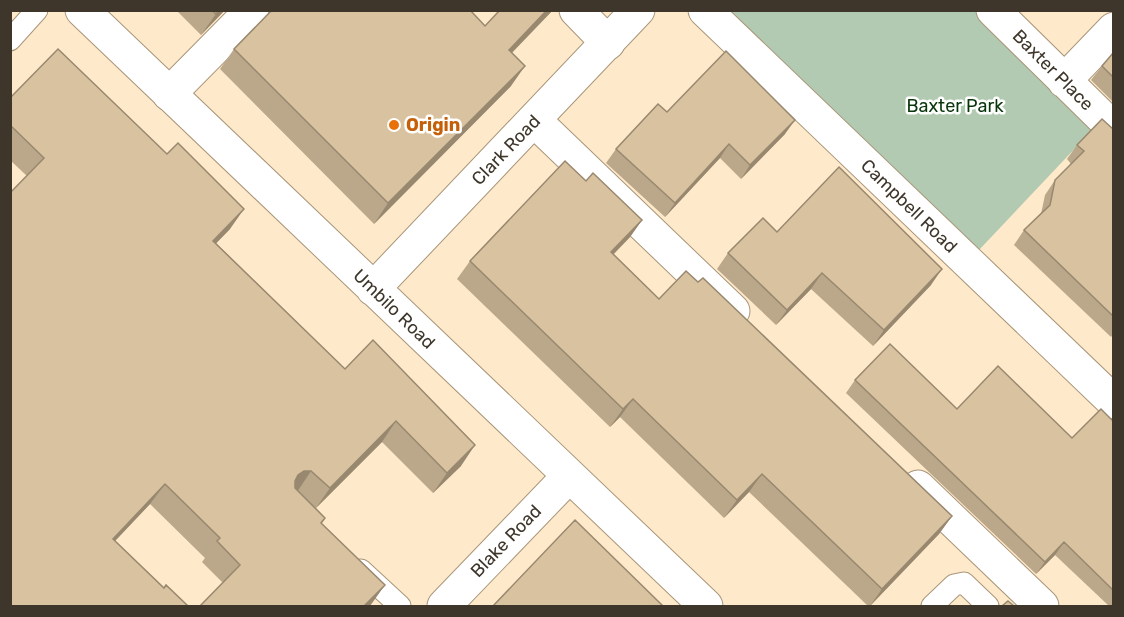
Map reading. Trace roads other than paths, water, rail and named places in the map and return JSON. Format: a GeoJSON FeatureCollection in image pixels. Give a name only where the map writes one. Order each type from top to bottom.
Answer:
{"type":"FeatureCollection","features":[{"type":"Feature","properties":{"kind":"street","name":"Umbilo Road"},"geometry":{"type":"LineString","coordinates":[[82,10],[706,606]]}},
{"type":"Feature","properties":{"kind":"street"},"geometry":{"type":"LineString","coordinates":[[169,94],[252,10]]}},
{"type":"Feature","properties":{"kind":"street"},"geometry":{"type":"LineString","coordinates":[[576,10],[609,43]]}},
{"type":"Feature","properties":{"kind":"street","name":"Clark Road"},"geometry":{"type":"LineString","coordinates":[[373,289],[638,10]]}},
{"type":"Feature","properties":{"kind":"street","name":"Campbell Road"},"geometry":{"type":"LineString","coordinates":[[705,10],[1113,402]]}},
{"type":"Feature","properties":{"kind":"street","name":"Baxter Place"},"geometry":{"type":"LineString","coordinates":[[993,10],[1113,129]]}},
{"type":"Feature","properties":{"kind":"street"},"geometry":{"type":"LineString","coordinates":[[1064,81],[1113,29]]}},
{"type":"Feature","properties":{"kind":"street"},"geometry":{"type":"LineString","coordinates":[[535,121],[758,335]]}},
{"type":"Feature","properties":{"kind":"street"},"geometry":{"type":"LineString","coordinates":[[896,467],[1042,606]]}},
{"type":"Feature","properties":{"kind":"street","name":"Blake Road"},"geometry":{"type":"LineString","coordinates":[[444,606],[569,476]]}},
{"type":"Feature","properties":{"kind":"lane"},"geometry":{"type":"LineString","coordinates":[[10,40],[37,10]]}},
{"type":"Feature","properties":{"kind":"lane"},"geometry":{"type":"LineString","coordinates":[[343,552],[400,606]]}},
{"type":"Feature","properties":{"kind":"lane"},"geometry":{"type":"LineString","coordinates":[[932,606],[954,585],[964,583],[988,606]]}},
{"type":"Feature","properties":{"kind":"place","name":"Origin"},"geometry":{"type":"Point","coordinates":[394,125]}},
{"type":"Feature","properties":{"kind":"park label","name":"Baxter Park"},"geometry":{"type":"Point","coordinates":[955,106]}}]}
